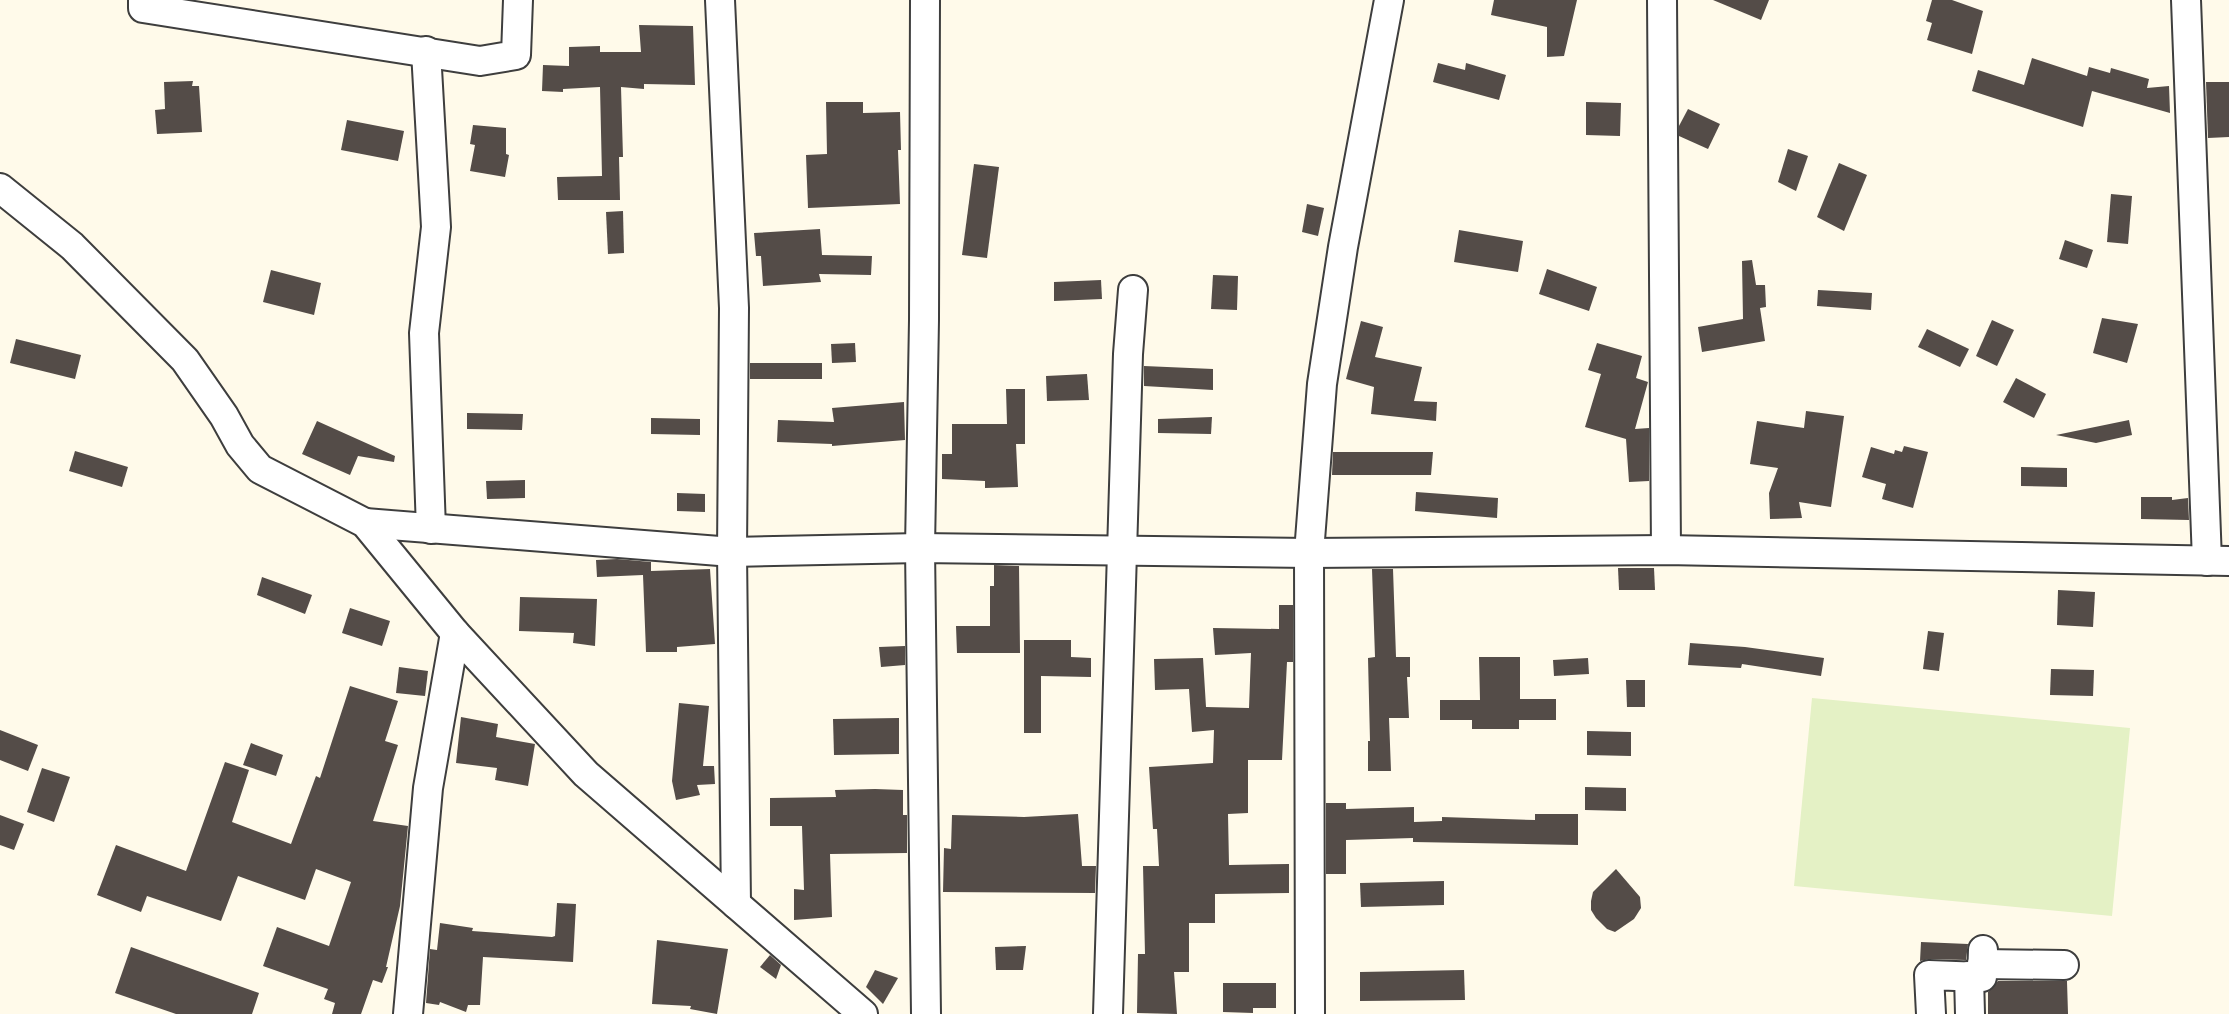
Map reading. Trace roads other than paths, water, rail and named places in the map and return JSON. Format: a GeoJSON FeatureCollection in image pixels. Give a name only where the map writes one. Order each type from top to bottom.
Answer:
{"type":"FeatureCollection","features":[{"type":"Feature","properties":{"kind":"street"},"geometry":{"type":"LineString","coordinates":[[143,0],[143,8],[480,61],[516,55],[518,0]]}},
{"type":"Feature","properties":{"kind":"street"},"geometry":{"type":"LineString","coordinates":[[720,0],[734,308],[732,552],[736,904]]}},
{"type":"Feature","properties":{"kind":"street"},"geometry":{"type":"LineString","coordinates":[[925,0],[924,320],[920,548],[926,1014]]}},
{"type":"Feature","properties":{"kind":"street"},"geometry":{"type":"LineString","coordinates":[[1311,1014],[1309,553],[1324,372],[1343,247],[1389,0]]}},
{"type":"Feature","properties":{"kind":"street"},"geometry":{"type":"LineString","coordinates":[[1662,0],[1666,550]]}},
{"type":"Feature","properties":{"kind":"street"},"geometry":{"type":"LineString","coordinates":[[0,188],[72,246],[185,360],[224,416],[240,445],[260,469],[365,523],[732,552],[920,548],[1124,553],[1666,550],[2218,561],[2186,0]]}},
{"type":"Feature","properties":{"kind":"street"},"geometry":{"type":"LineString","coordinates":[[426,51],[436,227],[424,333],[431,529]]}},
{"type":"Feature","properties":{"kind":"street"},"geometry":{"type":"LineString","coordinates":[[1108,1014],[1124,553],[1128,354],[1133,291]]}},
{"type":"Feature","properties":{"kind":"street"},"geometry":{"type":"LineString","coordinates":[[365,523],[455,633],[586,774],[864,1014]]}},
{"type":"Feature","properties":{"kind":"street"},"geometry":{"type":"LineString","coordinates":[[408,1014],[428,788],[455,633]]}},
{"type":"Feature","properties":{"kind":"street"},"geometry":{"type":"LineString","coordinates":[[1931,1014],[1929,975],[1978,964],[2064,966]]}},
{"type":"Feature","properties":{"kind":"street"},"geometry":{"type":"LineString","coordinates":[[1970,1014],[1978,964]]}}]}
